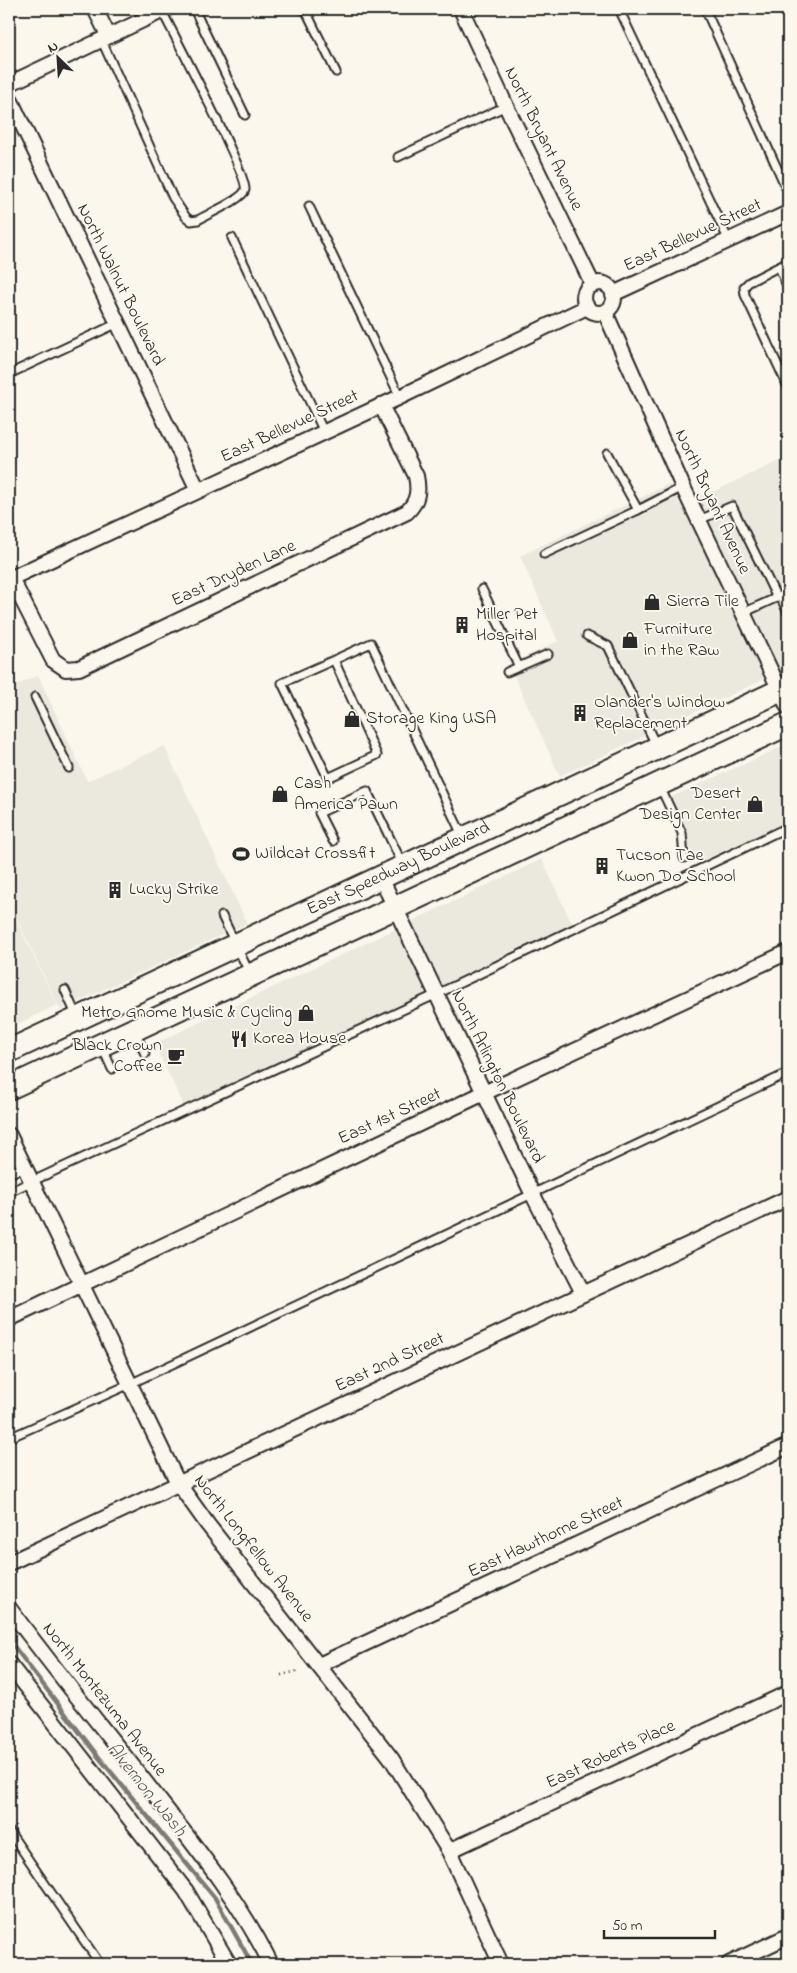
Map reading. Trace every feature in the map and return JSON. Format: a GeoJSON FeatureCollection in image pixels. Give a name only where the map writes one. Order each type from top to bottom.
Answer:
{"type":"FeatureCollection","features":[{"type":"Feature","properties":{"kind":"main road","name":"East Speedway Boulevard"},"geometry":{"type":"LineString","coordinates":[[9,1051],[657,748],[786,695]]}},
{"type":"Feature","properties":{"kind":"main road","name":"East Speedway Boulevard"},"geometry":{"type":"LineString","coordinates":[[9,1088],[788,724]]}},
{"type":"Feature","properties":{"kind":"street"},"geometry":{"type":"LineString","coordinates":[[95,9],[104,37]]}},
{"type":"Feature","properties":{"kind":"street","name":"North Bryant Avenue"},"geometry":{"type":"LineString","coordinates":[[462,9],[506,106],[593,285]]}},
{"type":"Feature","properties":{"kind":"street"},"geometry":{"type":"LineString","coordinates":[[9,86],[104,37],[164,10]]}},
{"type":"Feature","properties":{"kind":"street","name":"North Walnut Boulevard"},"geometry":{"type":"LineString","coordinates":[[9,86],[118,323],[198,490]]}},
{"type":"Feature","properties":{"kind":"street","name":"East Bellevue Street"},"geometry":{"type":"LineString","coordinates":[[613,294],[728,239],[788,213]]}},
{"type":"Feature","properties":{"kind":"street"},"geometry":{"type":"LineString","coordinates":[[593,285],[605,285],[613,294],[613,302],[605,312],[595,313],[587,307],[585,294],[593,285]]}},
{"type":"Feature","properties":{"kind":"street","name":"East Bellevue Street"},"geometry":{"type":"LineString","coordinates":[[10,579],[400,397],[587,307]]}},
{"type":"Feature","properties":{"kind":"street","name":"North Bryant Avenue"},"geometry":{"type":"LineString","coordinates":[[605,312],[683,487],[743,613],[786,695]]}},
{"type":"Feature","properties":{"kind":"street","name":"East Dryden Lane"},"geometry":{"type":"LineString","coordinates":[[10,579],[53,660],[66,669],[79,668],[88,664],[407,512],[414,505],[417,497],[416,476],[382,405]]}},
{"type":"Feature","properties":{"kind":"street","name":"North Arlington Boulevard"},"geometry":{"type":"LineString","coordinates":[[380,876],[532,1193],[583,1293]]}},
{"type":"Feature","properties":{"kind":"street","name":"East 1st Street"},"geometry":{"type":"LineString","coordinates":[[9,1319],[484,1093],[788,952]]}},
{"type":"Feature","properties":{"kind":"street","name":"North Longfellow Avenue"},"geometry":{"type":"LineString","coordinates":[[9,1135],[178,1483],[208,1525],[391,1758],[449,1851],[502,1964]]}},
{"type":"Feature","properties":{"kind":"street","name":"East 2nd Street"},"geometry":{"type":"LineString","coordinates":[[9,1563],[788,1198]]}},
{"type":"Feature","properties":{"kind":"street","name":"East Hawthorne Street"},"geometry":{"type":"LineString","coordinates":[[319,1664],[788,1446]]}},
{"type":"Feature","properties":{"kind":"street","name":"North Montezuma Avenue"},"geometry":{"type":"LineString","coordinates":[[9,1608],[37,1647],[191,1840],[232,1896],[254,1931],[271,1964]]}},
{"type":"Feature","properties":{"kind":"street"},"geometry":{"type":"LineString","coordinates":[[9,1664],[186,1891],[228,1964]]}},
{"type":"Feature","properties":{"kind":"street","name":"East Roberts Place"},"geometry":{"type":"LineString","coordinates":[[449,1851],[788,1692]]}},
{"type":"Feature","properties":{"kind":"street"},"geometry":{"type":"LineString","coordinates":[[729,1964],[788,1936]]}},
{"type":"Feature","properties":{"kind":"lane"},"geometry":{"type":"LineString","coordinates":[[194,9],[245,115]]}},
{"type":"Feature","properties":{"kind":"lane"},"geometry":{"type":"LineString","coordinates":[[306,9],[336,72]]}},
{"type":"Feature","properties":{"kind":"lane"},"geometry":{"type":"LineString","coordinates":[[619,9],[728,239]]}},
{"type":"Feature","properties":{"kind":"lane"},"geometry":{"type":"LineString","coordinates":[[104,37],[172,198],[186,217],[191,221],[198,220],[239,198],[245,192],[246,186],[232,150],[164,10]]}},
{"type":"Feature","properties":{"kind":"lane"},"geometry":{"type":"LineString","coordinates":[[706,11],[788,192]]}},
{"type":"Feature","properties":{"kind":"lane"},"geometry":{"type":"LineString","coordinates":[[398,157],[506,106]]}},
{"type":"Feature","properties":{"kind":"lane"},"geometry":{"type":"LineString","coordinates":[[309,206],[400,397]]}},
{"type":"Feature","properties":{"kind":"lane"},"geometry":{"type":"LineString","coordinates":[[232,238],[324,432]]}},
{"type":"Feature","properties":{"kind":"lane"},"geometry":{"type":"LineString","coordinates":[[788,262],[749,282],[744,287],[744,295],[788,387]]}},
{"type":"Feature","properties":{"kind":"lane"},"geometry":{"type":"LineString","coordinates":[[779,267],[788,288]]}},
{"type":"Feature","properties":{"kind":"lane"},"geometry":{"type":"LineString","coordinates":[[9,374],[118,323]]}},
{"type":"Feature","properties":{"kind":"lane"},"geometry":{"type":"LineString","coordinates":[[607,453],[638,510]]}},
{"type":"Feature","properties":{"kind":"lane"},"geometry":{"type":"LineString","coordinates":[[544,554],[683,487]]}},
{"type":"Feature","properties":{"kind":"lane"},"geometry":{"type":"LineString","coordinates":[[699,520],[732,506],[777,598]]}},
{"type":"Feature","properties":{"kind":"lane"},"geometry":{"type":"LineString","coordinates":[[482,589],[519,667]]}},
{"type":"Feature","properties":{"kind":"lane"},"geometry":{"type":"LineString","coordinates":[[743,613],[780,596],[788,613]]}},
{"type":"Feature","properties":{"kind":"lane"},"geometry":{"type":"LineString","coordinates":[[587,636],[608,646],[657,748]]}},
{"type":"Feature","properties":{"kind":"lane"},"geometry":{"type":"LineString","coordinates":[[334,660],[377,755],[328,778],[282,684],[334,660],[371,643],[464,838]]}},
{"type":"Feature","properties":{"kind":"lane"},"geometry":{"type":"LineString","coordinates":[[507,672],[548,654]]}},
{"type":"Feature","properties":{"kind":"lane"},"geometry":{"type":"LineString","coordinates":[[35,697],[69,768]]}},
{"type":"Feature","properties":{"kind":"lane"},"geometry":{"type":"LineString","coordinates":[[659,784],[682,833],[684,858]]}},
{"type":"Feature","properties":{"kind":"lane"},"geometry":{"type":"LineString","coordinates":[[333,841],[319,813],[367,791],[403,866]]}},
{"type":"Feature","properties":{"kind":"lane"},"geometry":{"type":"LineString","coordinates":[[9,1192],[437,994],[788,827]]}},
{"type":"Feature","properties":{"kind":"lane"},"geometry":{"type":"LineString","coordinates":[[222,916],[250,974]]}},
{"type":"Feature","properties":{"kind":"lane"},"geometry":{"type":"LineString","coordinates":[[65,990],[78,1018]]}},
{"type":"Feature","properties":{"kind":"lane"},"geometry":{"type":"LineString","coordinates":[[133,1029],[145,1054]]}},
{"type":"Feature","properties":{"kind":"lane"},"geometry":{"type":"LineString","coordinates":[[101,1044],[112,1069]]}},
{"type":"Feature","properties":{"kind":"lane"},"geometry":{"type":"LineString","coordinates":[[9,1438],[130,1384],[788,1073]]}},
{"type":"Feature","properties":{"kind":"lane"},"geometry":{"type":"LineString","coordinates":[[9,1174],[24,1167]]}},
{"type":"Feature","properties":{"kind":"lane"},"geometry":{"type":"LineString","coordinates":[[9,1831],[100,1964]]}},
{"type":"Feature","properties":{"kind":"path"},"geometry":{"type":"LineString","coordinates":[[281,1675],[298,1671]]}},
{"type":"Feature","properties":{"kind":"shaded area"},"geometry":{"type":"Polygon","coordinates":[[[788,457],[788,668],[560,776],[509,665],[558,641],[520,556],[669,484],[680,504],[719,489],[788,457]]]}},
{"type":"Feature","properties":{"kind":"shaded area"},"geometry":{"type":"Polygon","coordinates":[[[38,675],[87,781],[164,746],[247,923],[60,1010],[9,902],[9,689],[38,675]]]}},
{"type":"Feature","properties":{"kind":"shaded area"},"geometry":{"type":"Polygon","coordinates":[[[788,744],[788,821],[697,863],[667,799],[788,744]]]}},
{"type":"Feature","properties":{"kind":"shaded area"},"geometry":{"type":"Polygon","coordinates":[[[542,859],[573,926],[185,1108],[154,1044],[542,859]]]}},
{"type":"Feature","properties":{"kind":"shaded area"},"geometry":{"type":"Polygon","coordinates":[[[9,905],[57,1005],[9,1028],[9,905]]]}},
{"type":"Feature","properties":{"kind":"waterway","name":"Alvernon Wash"},"geometry":{"type":"LineString","coordinates":[[9,1640],[97,1755],[215,1898],[252,1964]]}},
{"type":"Feature","properties":{"kind":"place","name":"Sierra Tile"},"geometry":{"type":"Point","coordinates":[652,602]}},
{"type":"Feature","properties":{"kind":"place","name":"Miller Pet Hospital"},"geometry":{"type":"Point","coordinates":[462,625]}},
{"type":"Feature","properties":{"kind":"place","name":"Furniture in the Raw"},"geometry":{"type":"Point","coordinates":[630,640]}},
{"type":"Feature","properties":{"kind":"place","name":"Olander's Window Replacement"},"geometry":{"type":"Point","coordinates":[580,713]}},
{"type":"Feature","properties":{"kind":"place","name":"Storage King USA"},"geometry":{"type":"Point","coordinates":[352,719]}},
{"type":"Feature","properties":{"kind":"place","name":"Cash America Pawn"},"geometry":{"type":"Point","coordinates":[280,794]}},
{"type":"Feature","properties":{"kind":"place","name":"Desert Design Center"},"geometry":{"type":"Point","coordinates":[755,804]}},
{"type":"Feature","properties":{"kind":"place","name":"Wildcat Crossfit"},"geometry":{"type":"Point","coordinates":[241,854]}},
{"type":"Feature","properties":{"kind":"place","name":"Tucson Tae Kwon Do School"},"geometry":{"type":"Point","coordinates":[602,866]}},
{"type":"Feature","properties":{"kind":"place","name":"Lucky Strike"},"geometry":{"type":"Point","coordinates":[115,890]}},
{"type":"Feature","properties":{"kind":"place","name":"Metro Gnome Music & Cycling"},"geometry":{"type":"Point","coordinates":[306,1013]}},
{"type":"Feature","properties":{"kind":"place","name":"Korea House"},"geometry":{"type":"Point","coordinates":[239,1039]}},
{"type":"Feature","properties":{"kind":"place","name":"Black Crown Coffee"},"geometry":{"type":"Point","coordinates":[176,1056]}}]}
